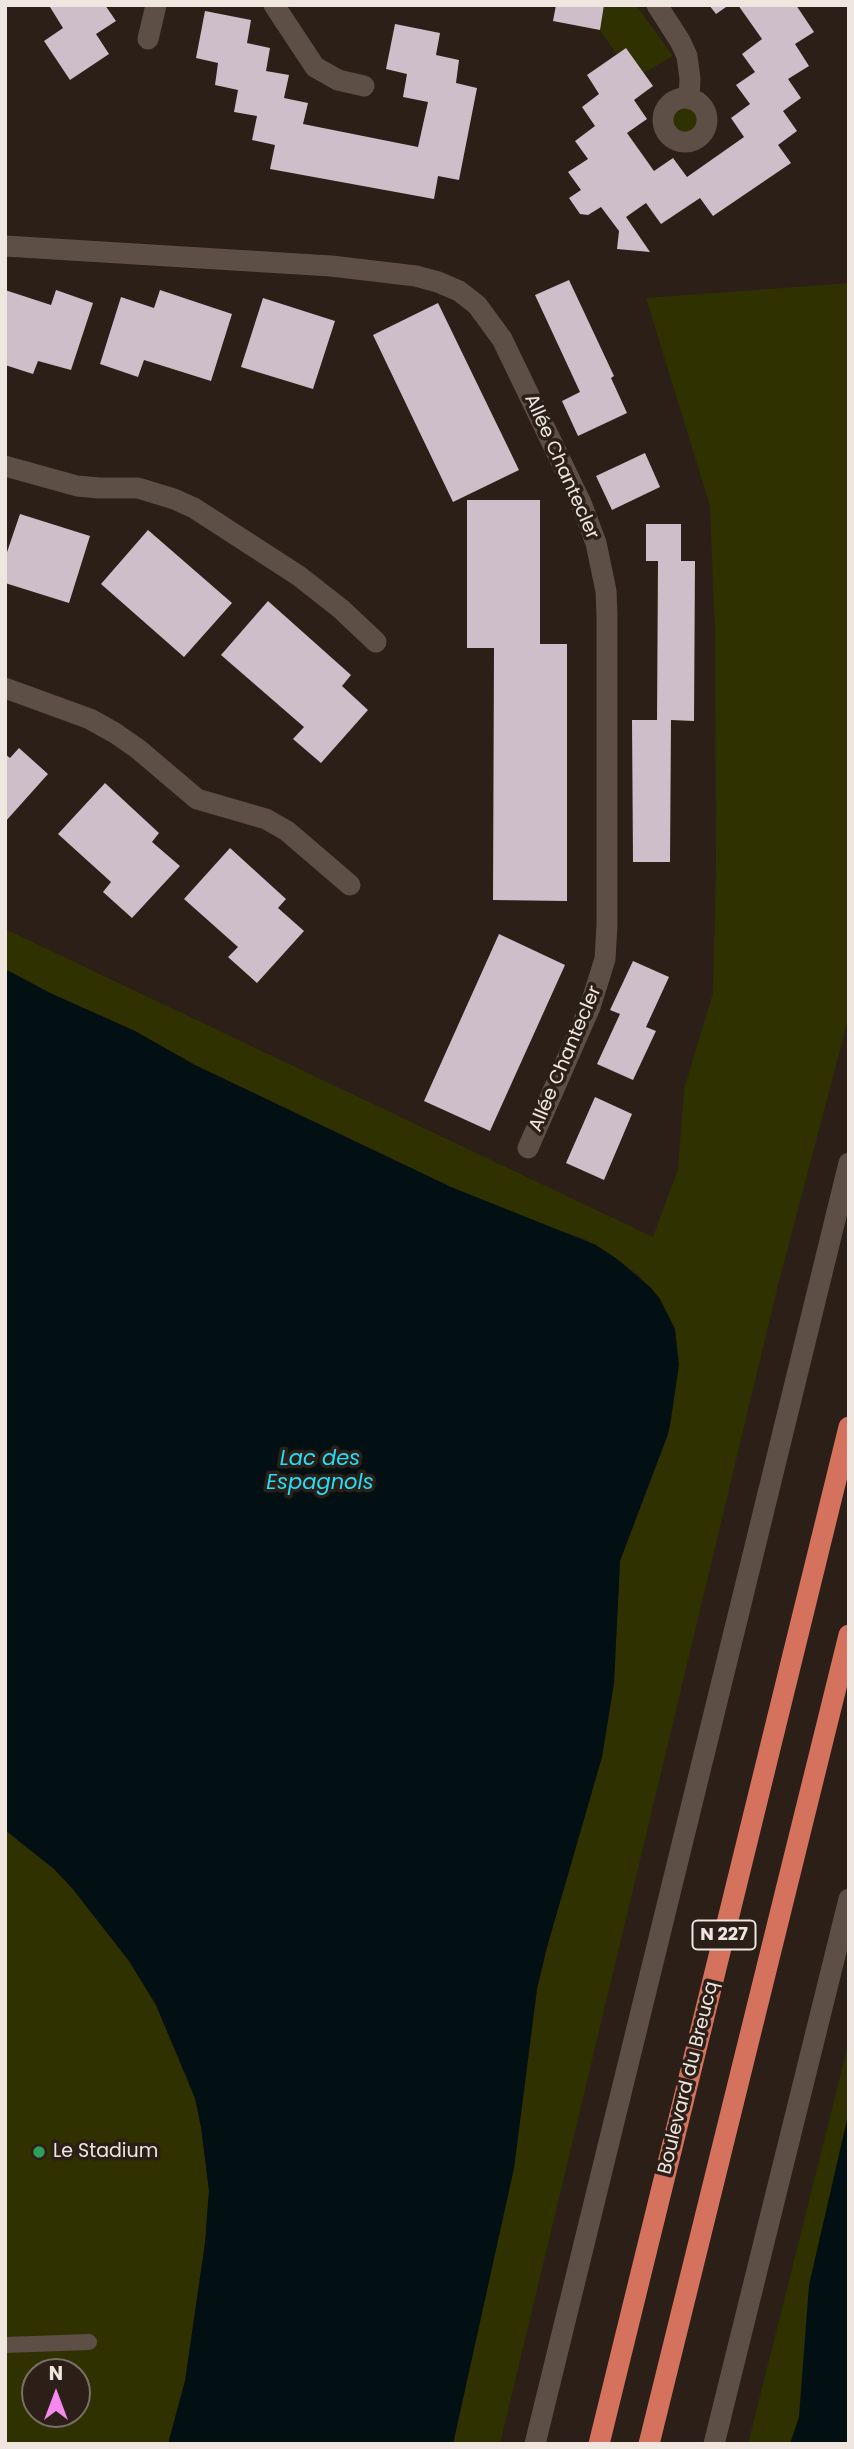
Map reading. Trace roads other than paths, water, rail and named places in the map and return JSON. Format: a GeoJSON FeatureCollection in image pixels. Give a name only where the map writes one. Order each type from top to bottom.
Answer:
{"type":"FeatureCollection","features":[{"type":"Feature","properties":{"kind":"highway","name":"Boulevard du Breucq"},"geometry":{"type":"LineString","coordinates":[[598,2444],[849,1427]]}},
{"type":"Feature","properties":{"kind":"highway","name":"N 227"},"geometry":{"type":"LineString","coordinates":[[649,2444],[849,1635]]}},
{"type":"Feature","properties":{"kind":"street"},"geometry":{"type":"LineString","coordinates":[[148,39],[156,5]]}},
{"type":"Feature","properties":{"kind":"street"},"geometry":{"type":"LineString","coordinates":[[274,5],[314,67],[338,80],[364,86]]}},
{"type":"Feature","properties":{"kind":"street"},"geometry":{"type":"LineString","coordinates":[[657,5],[687,56],[689,99]]}},
{"type":"Feature","properties":{"kind":"street","name":"Allée Chantecler"},"geometry":{"type":"LineString","coordinates":[[5,246],[331,266],[416,276],[460,291],[477,305],[502,340],[581,503],[596,543],[606,591],[607,616],[605,959],[590,1007],[528,1148]]}},
{"type":"Feature","properties":{"kind":"street"},"geometry":{"type":"LineString","coordinates":[[5,466],[76,486],[138,488],[184,503],[299,576],[341,609],[376,642]]}},
{"type":"Feature","properties":{"kind":"street"},"geometry":{"type":"LineString","coordinates":[[5,688],[90,719],[115,733],[197,799],[266,819],[287,831],[350,885]]}},
{"type":"Feature","properties":{"kind":"street"},"geometry":{"type":"LineString","coordinates":[[535,2444],[849,1163]]}},
{"type":"Feature","properties":{"kind":"street"},"geometry":{"type":"LineString","coordinates":[[715,2444],[849,1899]]}},
{"type":"Feature","properties":{"kind":"lane"},"geometry":{"type":"LineString","coordinates":[[5,2345],[89,2342]]}},
{"type":"Feature","properties":{"kind":"water","name":"Lac des Espagnols"},"geometry":{"type":"Polygon","coordinates":[[[5,969],[50,993],[135,1031],[195,1065],[451,1187],[596,1245],[651,1288],[660,1299],[675,1329],[679,1365],[671,1419],[668,1434],[620,1561],[614,1683],[602,1757],[537,1989],[514,2168],[453,2444],[168,2444],[185,2381],[205,2243],[209,2191],[195,2098],[156,2005],[129,1961],[72,1888],[54,1869],[5,1830],[5,969]]]}},
{"type":"Feature","properties":{"kind":"water"},"geometry":{"type":"Polygon","coordinates":[[[849,2111],[849,2444],[790,2444],[799,2417],[809,2285],[849,2111]]]}},
{"type":"Feature","properties":{"kind":"place","name":"Le Stadium"},"geometry":{"type":"Point","coordinates":[39,2152]}}]}
